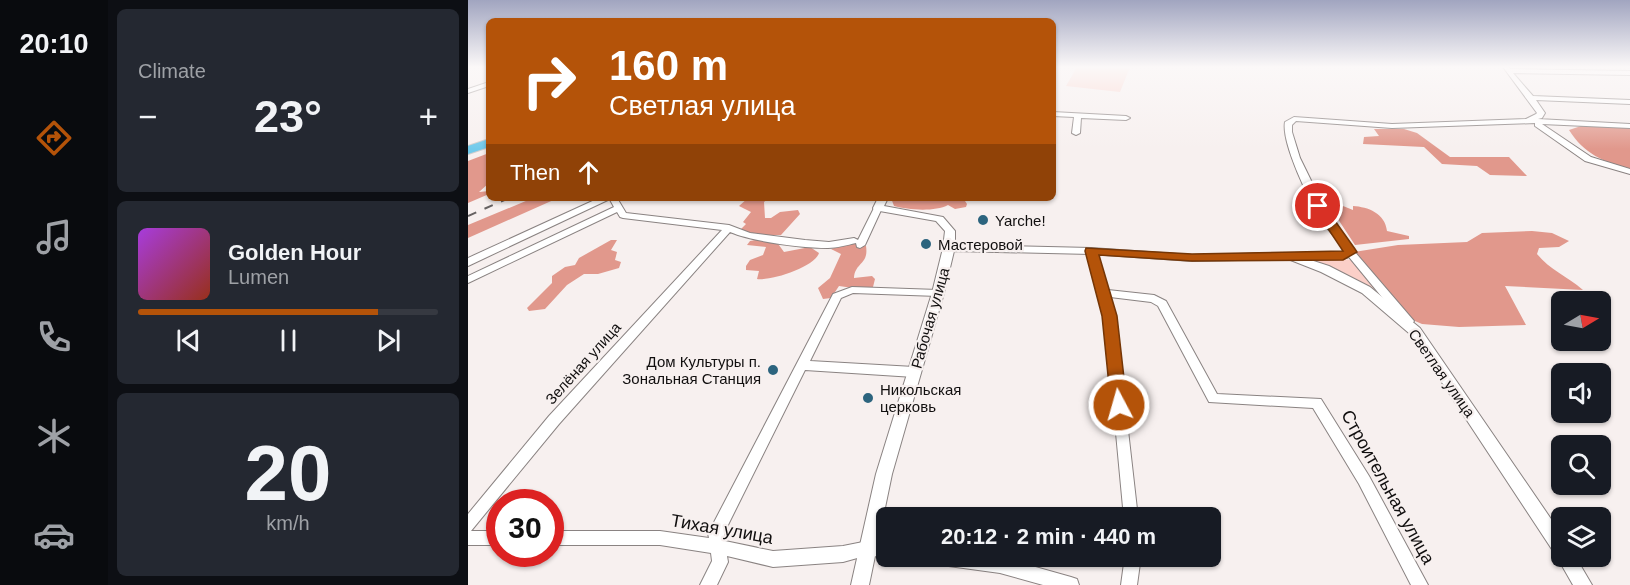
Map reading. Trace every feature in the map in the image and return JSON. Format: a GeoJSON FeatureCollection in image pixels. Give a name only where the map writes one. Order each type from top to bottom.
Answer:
{"type":"FeatureCollection","features":[{"type":"Feature","properties":{"kind":"main road"},"geometry":{"type":"LineString","coordinates":[[468,150],[486,144]]}},
{"type":"Feature","properties":{"kind":"street"},"geometry":{"type":"LineString","coordinates":[[1523,121],[1536,118],[1540,113],[1528,94]]}},
{"type":"Feature","properties":{"kind":"street"},"geometry":{"type":"LineString","coordinates":[[1531,98],[1630,102]]}},
{"type":"Feature","properties":{"kind":"street"},"geometry":{"type":"LineString","coordinates":[[1056,114],[1126,118]]}},
{"type":"Feature","properties":{"kind":"street"},"geometry":{"type":"LineString","coordinates":[[1076,133],[1078,116]]}},
{"type":"Feature","properties":{"kind":"street"},"geometry":{"type":"LineString","coordinates":[[1415,331],[1327,221],[1310,191],[1288,136],[1286,129],[1291,121],[1302,118],[1392,126],[1533,121],[1630,126]]}},
{"type":"Feature","properties":{"kind":"street"},"geometry":{"type":"LineString","coordinates":[[1533,121],[1588,159],[1630,172]]}},
{"type":"Feature","properties":{"kind":"street"},"geometry":{"type":"LineString","coordinates":[[468,262],[600,201]]}},
{"type":"Feature","properties":{"kind":"street"},"geometry":{"type":"LineString","coordinates":[[614,201],[623,215],[729,228],[748,236],[828,245],[857,243],[881,203]]}},
{"type":"Feature","properties":{"kind":"street","name":"Рабочая улица"},"geometry":{"type":"LineString","coordinates":[[860,585],[884,474],[938,293],[951,231],[939,219],[881,203]]}},
{"type":"Feature","properties":{"kind":"street"},"geometry":{"type":"LineString","coordinates":[[468,280],[618,208]]}},
{"type":"Feature","properties":{"kind":"street","name":"Зелёная улица"},"geometry":{"type":"LineString","coordinates":[[468,525],[554,420],[729,228]]}},
{"type":"Feature","properties":{"kind":"street","name":"Светлая улица"},"geometry":{"type":"LineString","coordinates":[[949,248],[1091,251],[1192,258],[1289,256],[1325,268],[1366,290],[1415,331],[1551,535]]}},
{"type":"Feature","properties":{"kind":"street"},"geometry":{"type":"LineString","coordinates":[[1091,251],[1110,316],[1130,507]]}},
{"type":"Feature","properties":{"kind":"street"},"geometry":{"type":"LineString","coordinates":[[1289,256],[1343,256],[1350,252]]}},
{"type":"Feature","properties":{"kind":"street"},"geometry":{"type":"LineString","coordinates":[[708,585],[720,562],[716,533],[837,296],[852,290],[938,293]]}},
{"type":"Feature","properties":{"kind":"street","name":"Строительная улица"},"geometry":{"type":"LineString","coordinates":[[1103,293],[1154,299],[1162,304],[1213,399],[1317,403],[1322,408],[1420,585]]}},
{"type":"Feature","properties":{"kind":"street"},"geometry":{"type":"LineString","coordinates":[[802,365],[914,372]]}},
{"type":"Feature","properties":{"kind":"street"},"geometry":{"type":"LineString","coordinates":[[468,538],[486,538]]}},
{"type":"Feature","properties":{"kind":"street","name":"Тихая улица"},"geometry":{"type":"LineString","coordinates":[[564,538],[660,538],[773,559],[843,554],[868,548],[876,549]]}},
{"type":"Feature","properties":{"kind":"street"},"geometry":{"type":"LineString","coordinates":[[1007,567],[1071,585]]}},
{"type":"Feature","properties":{"kind":"street"},"geometry":{"type":"LineString","coordinates":[[1129,585],[1131,567]]}},
{"type":"Feature","properties":{"kind":"street"},"geometry":{"type":"LineString","coordinates":[[1572,567],[1583,585]]}},
{"type":"Feature","properties":{"kind":"shaded area"},"geometry":{"type":"Polygon","coordinates":[[[1581,126],[1630,127],[1630,169],[1603,160],[1581,145],[1569,130],[1581,126]]]}},
{"type":"Feature","properties":{"kind":"shaded area"},"geometry":{"type":"Polygon","coordinates":[[[1374,129],[1404,129],[1417,133],[1450,157],[1509,157],[1527,176],[1490,175],[1477,166],[1442,164],[1424,147],[1363,144],[1364,137],[1379,136],[1374,129]]]}},
{"type":"Feature","properties":{"kind":"shaded area"},"geometry":{"type":"Polygon","coordinates":[[[486,154],[486,186],[479,192],[486,191],[486,195],[468,203],[468,161],[486,154]]]}},
{"type":"Feature","properties":{"kind":"shaded area"},"geometry":{"type":"Polygon","coordinates":[[[1328,200],[1353,210],[1353,206],[1375,212],[1383,220],[1387,231],[1409,236],[1409,239],[1355,245],[1328,204],[1328,200]]]}},
{"type":"Feature","properties":{"kind":"shaded area"},"geometry":{"type":"Polygon","coordinates":[[[526,201],[551,201],[468,238],[468,225],[526,201]]]}},
{"type":"Feature","properties":{"kind":"shaded area"},"geometry":{"type":"Polygon","coordinates":[[[745,201],[765,201],[765,218],[771,218],[780,212],[798,210],[800,214],[781,235],[751,235],[741,229],[746,224],[743,222],[751,212],[739,206],[745,201]]]}},
{"type":"Feature","properties":{"kind":"shaded area"},"geometry":{"type":"Polygon","coordinates":[[[892,201],[965,201],[967,204],[966,207],[955,209],[948,205],[936,209],[894,206],[892,201]]]}},
{"type":"Feature","properties":{"kind":"shaded area"},"geometry":{"type":"Polygon","coordinates":[[[1532,231],[1552,233],[1569,241],[1559,247],[1539,248],[1537,254],[1583,290],[1505,286],[1526,325],[1459,327],[1422,324],[1415,321],[1400,306],[1354,252],[1398,245],[1467,242],[1482,233],[1532,231]]]}},
{"type":"Feature","properties":{"kind":"shaded area"},"geometry":{"type":"Polygon","coordinates":[[[761,239],[776,241],[784,252],[810,247],[819,253],[810,263],[792,272],[772,278],[757,279],[759,271],[746,270],[746,266],[750,260],[763,255],[766,247],[747,245],[750,241],[761,239]]]}},
{"type":"Feature","properties":{"kind":"shaded area"},"geometry":{"type":"Polygon","coordinates":[[[611,240],[617,240],[611,250],[617,252],[615,260],[621,262],[619,268],[598,274],[584,274],[567,285],[545,309],[529,311],[527,308],[552,283],[552,276],[565,267],[575,265],[579,258],[611,240]]]}},
{"type":"Feature","properties":{"kind":"shaded area"},"geometry":{"type":"Polygon","coordinates":[[[855,242],[857,245],[866,246],[866,257],[857,269],[854,278],[872,276],[875,279],[873,287],[860,289],[839,286],[831,298],[823,299],[818,288],[830,278],[841,254],[831,249],[855,242]]]}},
{"type":"Feature","properties":{"kind":"shaded area"},"geometry":{"type":"Polygon","coordinates":[[[1312,259],[1353,260],[1386,299],[1375,290],[1312,259]]]}},
{"type":"Feature","properties":{"kind":"railway"},"geometry":{"type":"LineString","coordinates":[[468,216],[502,201]]}},
{"type":"Feature","properties":{"kind":"place","name":"Yarche!"},"geometry":{"type":"Point","coordinates":[983,220]}},
{"type":"Feature","properties":{"kind":"place","name":"Мастеровой"},"geometry":{"type":"Point","coordinates":[926,244]}},
{"type":"Feature","properties":{"kind":"place","name":"Дом Культуры п. Зональная Станция"},"geometry":{"type":"Point","coordinates":[773,370]}},
{"type":"Feature","properties":{"kind":"place","name":"Никольская церковь"},"geometry":{"type":"Point","coordinates":[868,398]}},
{"type":"Feature","properties":{"kind":"route"},"geometry":{"type":"LineString","coordinates":[[1119,405],[1110,316],[1091,251],[1192,258],[1274,255],[1343,256],[1350,252],[1318,206]]}}]}
